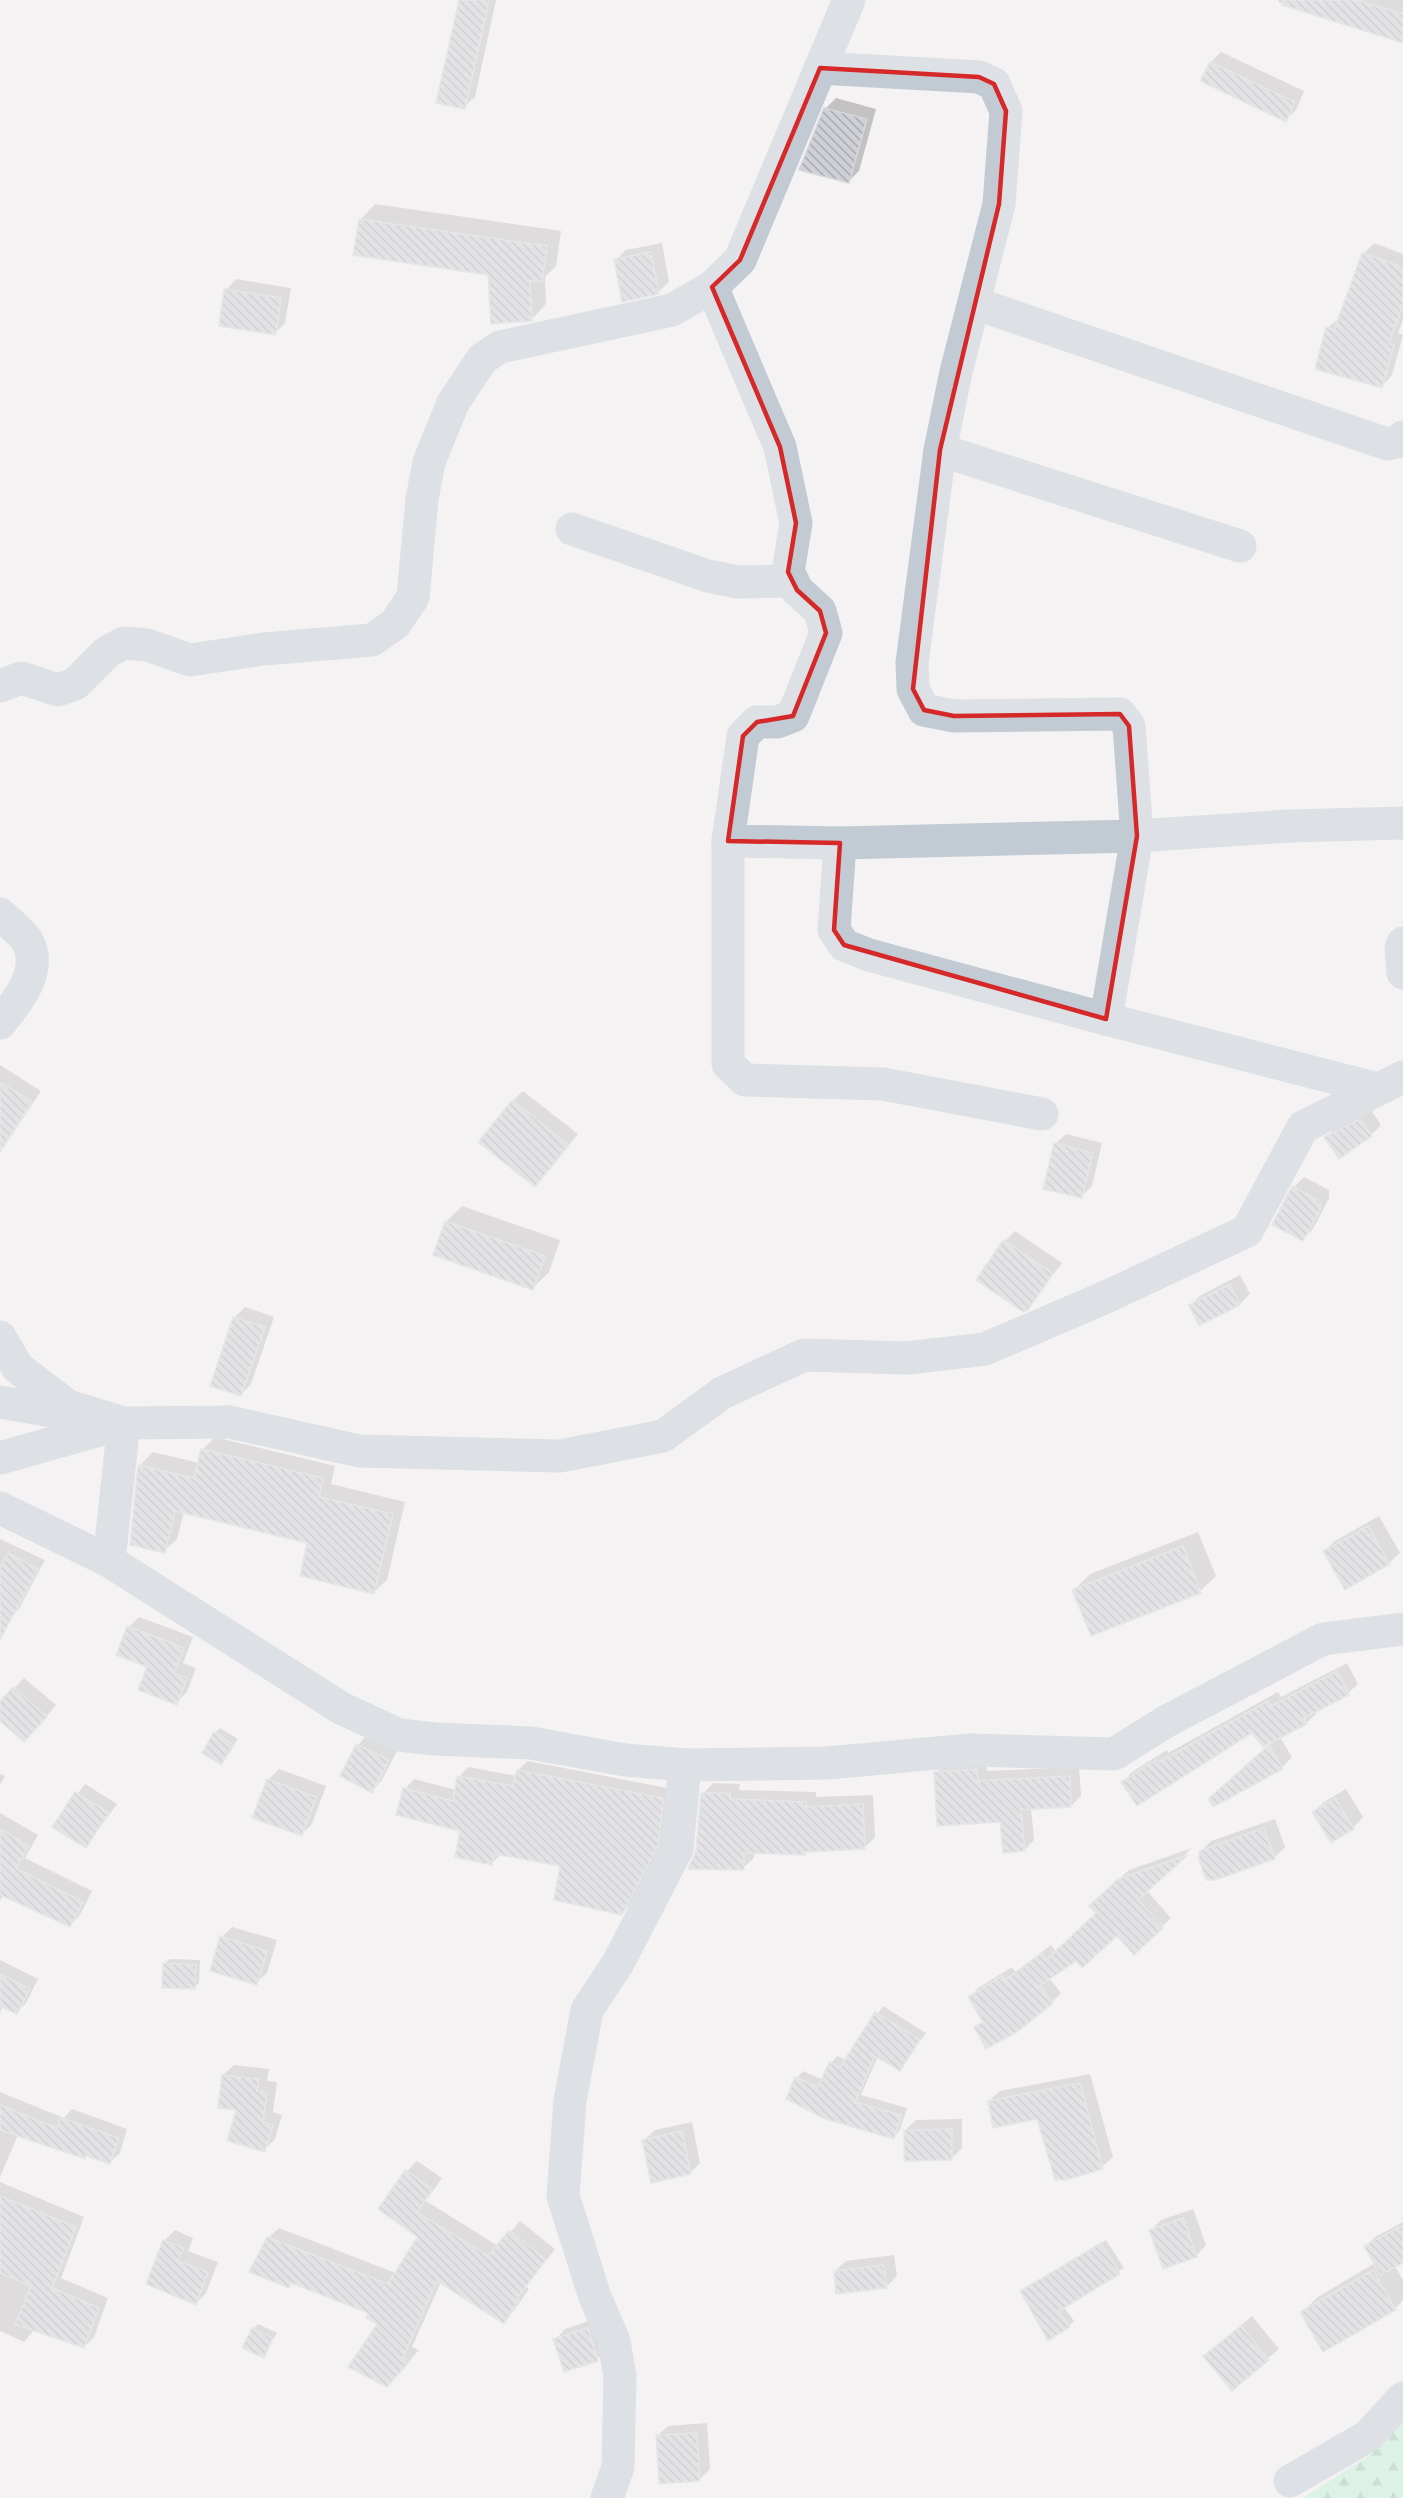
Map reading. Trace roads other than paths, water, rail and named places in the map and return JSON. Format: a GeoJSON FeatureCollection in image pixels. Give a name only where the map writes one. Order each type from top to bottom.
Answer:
{"type":"FeatureCollection","features":[{"type":"Feature","properties":{"kind":"street"},"geometry":{"type":"LineString","coordinates":[[0,686],[21,678],[58,690],[75,684],[107,652],[124,643],[147,645],[190,660],[264,649],[372,640],[395,624],[413,597],[422,500],[429,462],[453,403],[482,359],[500,347],[672,310],[712,287],[740,260],[849,0]]}},
{"type":"Feature","properties":{"kind":"street"},"geometry":{"type":"LineString","coordinates":[[820,68],[979,77],[994,84],[1006,111],[999,204],[940,450],[912,663],[913,689],[924,710],[954,716],[1120,714],[1129,726],[1137,836],[1106,1019]]}},
{"type":"Feature","properties":{"kind":"street"},"geometry":{"type":"LineString","coordinates":[[712,287],[780,447],[796,523],[788,572],[796,590],[820,611],[826,633],[793,717],[777,722],[757,722],[743,736],[728,841],[728,1064],[745,1080],[883,1084],[1042,1114]]}},
{"type":"Feature","properties":{"kind":"street"},"geometry":{"type":"LineString","coordinates":[[974,303],[1387,444],[1401,441],[1403,437]]}},
{"type":"Feature","properties":{"kind":"street"},"geometry":{"type":"LineString","coordinates":[[940,450],[1240,546]]}},
{"type":"Feature","properties":{"kind":"street"},"geometry":{"type":"LineString","coordinates":[[572,529],[708,576],[738,582],[793,581]]}},
{"type":"Feature","properties":{"kind":"street"},"geometry":{"type":"LineString","coordinates":[[728,841],[840,843],[1137,836],[1290,826],[1403,823]]}},
{"type":"Feature","properties":{"kind":"street"},"geometry":{"type":"LineString","coordinates":[[840,843],[834,930],[844,945],[869,955],[1106,1019],[1391,1083]]}},
{"type":"Feature","properties":{"kind":"street"},"geometry":{"type":"LineString","coordinates":[[0,914],[27,941],[31,954],[30,970],[22,996],[0,1023]]}},
{"type":"Feature","properties":{"kind":"street"},"geometry":{"type":"LineString","coordinates":[[1403,943],[1401,949],[1403,973]]}},
{"type":"Feature","properties":{"kind":"street"},"geometry":{"type":"LineString","coordinates":[[0,1402],[124,1423],[230,1422],[359,1451],[560,1456],[663,1436],[723,1393],[804,1355],[907,1358],[985,1349],[1106,1297],[1247,1231],[1303,1127],[1391,1083]]}},
{"type":"Feature","properties":{"kind":"street"},"geometry":{"type":"LineString","coordinates":[[0,1337],[18,1368],[68,1406],[124,1423]]}},
{"type":"Feature","properties":{"kind":"street"},"geometry":{"type":"LineString","coordinates":[[0,1458],[124,1423]]}},
{"type":"Feature","properties":{"kind":"street"},"geometry":{"type":"LineString","coordinates":[[109,1561],[124,1423]]}},
{"type":"Feature","properties":{"kind":"street"},"geometry":{"type":"LineString","coordinates":[[0,1509],[109,1561],[341,1708],[399,1735],[435,1739],[531,1743],[625,1760],[685,1765],[828,1763],[970,1749],[1114,1754],[1167,1721],[1323,1639],[1403,1629]]}},
{"type":"Feature","properties":{"kind":"street"},"geometry":{"type":"LineString","coordinates":[[607,2498],[618,2467],[620,2377],[614,2341],[595,2297],[563,2196],[570,2101],[587,2010],[618,1963],[677,1849],[685,1765]]}},
{"type":"Feature","properties":{"kind":"street"},"geometry":{"type":"LineString","coordinates":[[1290,2481],[1368,2436],[1403,2398]]}}]}
